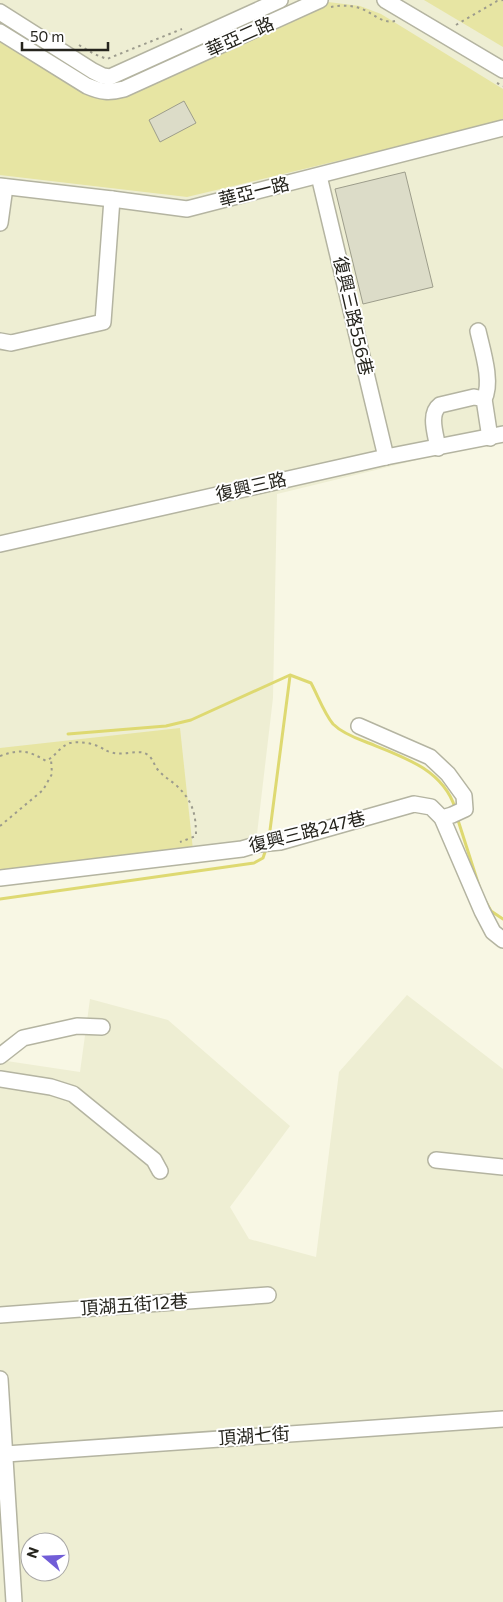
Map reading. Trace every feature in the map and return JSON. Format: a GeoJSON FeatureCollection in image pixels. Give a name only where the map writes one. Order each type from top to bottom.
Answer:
{"type":"FeatureCollection","features":[{"type":"Feature","properties":{"kind":"street","name":"華亞二路"},"geometry":{"type":"LineString","coordinates":[[0,12],[93,71],[102,76],[110,77],[280,0]]}},
{"type":"Feature","properties":{"kind":"street","name":"華亞二路"},"geometry":{"type":"LineString","coordinates":[[0,32],[87,86],[99,92],[109,93],[124,89],[320,0]]}},
{"type":"Feature","properties":{"kind":"street"},"geometry":{"type":"LineString","coordinates":[[392,9],[503,70]]}},
{"type":"Feature","properties":{"kind":"street","name":"華亞一路"},"geometry":{"type":"LineString","coordinates":[[2,187],[112,199],[187,210],[503,128]]}},
{"type":"Feature","properties":{"kind":"street","name":"復興三路556巷"},"geometry":{"type":"LineString","coordinates":[[319,176],[386,457]]}},
{"type":"Feature","properties":{"kind":"street"},"geometry":{"type":"LineString","coordinates":[[0,223],[2,187]]}},
{"type":"Feature","properties":{"kind":"street"},"geometry":{"type":"LineString","coordinates":[[0,341],[11,343],[103,322],[112,199]]}},
{"type":"Feature","properties":{"kind":"street"},"geometry":{"type":"LineString","coordinates":[[478,331],[487,379],[487,393],[484,399],[496,436]]}},
{"type":"Feature","properties":{"kind":"street"},"geometry":{"type":"LineString","coordinates":[[438,448],[433,416],[436,408],[440,405],[474,397],[484,399]]}},
{"type":"Feature","properties":{"kind":"street","name":"復興三路"},"geometry":{"type":"LineString","coordinates":[[0,544],[386,457],[496,436]]}},
{"type":"Feature","properties":{"kind":"street"},"geometry":{"type":"LineString","coordinates":[[359,726],[430,757],[448,774],[464,796],[465,809],[451,815],[482,911],[493,932],[503,940]]}},
{"type":"Feature","properties":{"kind":"street","name":"復興三路247巷"},"geometry":{"type":"LineString","coordinates":[[0,878],[242,849],[260,844],[280,842],[414,804],[431,807],[451,815]]}},
{"type":"Feature","properties":{"kind":"street"},"geometry":{"type":"LineString","coordinates":[[0,1056],[23,1038],[76,1026],[102,1027]]}},
{"type":"Feature","properties":{"kind":"street"},"geometry":{"type":"LineString","coordinates":[[0,1080],[51,1087],[73,1094],[154,1160],[160,1171]]}},
{"type":"Feature","properties":{"kind":"street"},"geometry":{"type":"LineString","coordinates":[[436,1160],[503,1167]]}},
{"type":"Feature","properties":{"kind":"street","name":"頂湖五街12巷"},"geometry":{"type":"LineString","coordinates":[[0,1315],[268,1295]]}},
{"type":"Feature","properties":{"kind":"street"},"geometry":{"type":"LineString","coordinates":[[0,1379],[14,1602]]}},
{"type":"Feature","properties":{"kind":"street","name":"頂湖七街"},"geometry":{"type":"LineString","coordinates":[[6,1454],[503,1419]]}},
{"type":"Feature","properties":{"kind":"path"},"geometry":{"type":"LineString","coordinates":[[456,25],[503,0]]}},
{"type":"Feature","properties":{"kind":"path"},"geometry":{"type":"LineString","coordinates":[[353,7],[363,9],[388,22],[392,9]]}},
{"type":"Feature","properties":{"kind":"path"},"geometry":{"type":"LineString","coordinates":[[78,44],[94,54],[107,59],[187,27]]}},
{"type":"Feature","properties":{"kind":"path"},"geometry":{"type":"LineString","coordinates":[[0,756],[20,750],[33,753],[46,761],[51,759],[60,748],[72,742],[87,743],[108,752],[122,755],[142,752],[150,755],[157,769],[177,786],[193,807],[196,818],[196,836],[179,843]]}},
{"type":"Feature","properties":{"kind":"path"},"geometry":{"type":"LineString","coordinates":[[0,826],[43,790],[52,774],[51,759]]}},
{"type":"Feature","properties":{"kind":"shaded area"},"geometry":{"type":"Polygon","coordinates":[[[0,0],[503,0],[503,439],[277,494],[273,698],[255,851],[0,881],[0,0]]]}},
{"type":"Feature","properties":{"kind":"shaded area"},"geometry":{"type":"Polygon","coordinates":[[[424,0],[503,0],[503,47],[424,0]]]}},
{"type":"Feature","properties":{"kind":"shaded area"},"geometry":{"type":"Polygon","coordinates":[[[328,2],[360,6],[381,14],[503,89],[503,121],[187,197],[0,175],[0,36],[87,91],[124,94],[328,2]]]}},
{"type":"Feature","properties":{"kind":"shaded area"},"geometry":{"type":"Polygon","coordinates":[[[180,728],[193,850],[0,875],[0,748],[180,728]]]}},
{"type":"Feature","properties":{"kind":"shaded area"},"geometry":{"type":"Polygon","coordinates":[[[407,995],[503,1069],[503,1602],[0,1602],[0,1060],[80,1072],[90,999],[168,1020],[290,1126],[230,1207],[249,1239],[316,1257],[339,1072],[407,995]]]}},
{"type":"Feature","properties":{"kind":"building"},"geometry":{"type":"Polygon","coordinates":[[[184,101],[196,123],[160,142],[149,120],[184,101]]]}},
{"type":"Feature","properties":{"kind":"building"},"geometry":{"type":"Polygon","coordinates":[[[405,172],[433,287],[363,304],[335,189],[405,172]]]}},
{"type":"Feature","properties":{"kind":"waterway"},"geometry":{"type":"LineString","coordinates":[[68,734],[166,726],[191,720],[290,675],[311,683],[330,720],[340,730],[406,759],[431,774],[441,783],[455,808]]}},
{"type":"Feature","properties":{"kind":"waterway"},"geometry":{"type":"LineString","coordinates":[[269,838],[290,676]]}},
{"type":"Feature","properties":{"kind":"waterway"},"geometry":{"type":"LineString","coordinates":[[457,817],[480,889]]}},
{"type":"Feature","properties":{"kind":"waterway"},"geometry":{"type":"LineString","coordinates":[[0,899],[254,863],[263,858],[266,849]]}},
{"type":"Feature","properties":{"kind":"waterway"},"geometry":{"type":"LineString","coordinates":[[486,902],[491,911],[503,919]]}}]}
